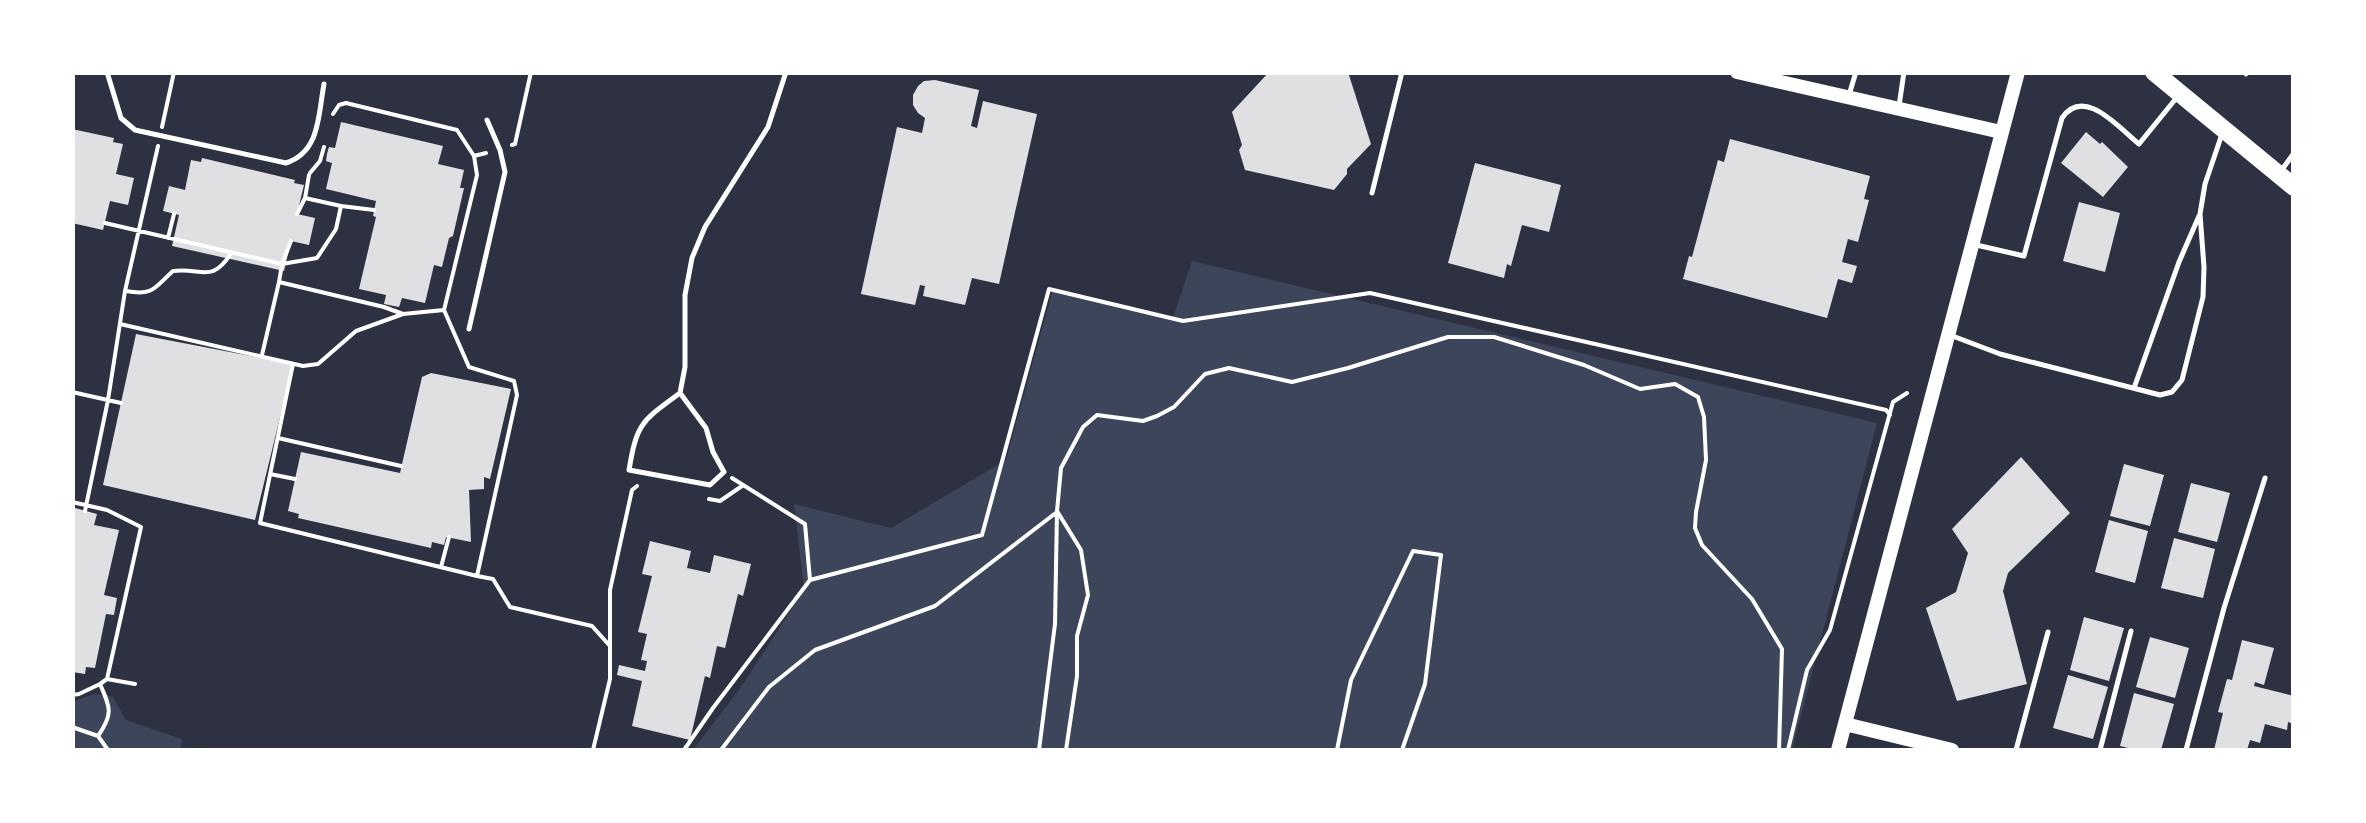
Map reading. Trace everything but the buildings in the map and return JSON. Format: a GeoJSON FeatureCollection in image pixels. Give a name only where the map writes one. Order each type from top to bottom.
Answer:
{"type":"FeatureCollection","features":[{"type":"Feature","properties":{"kind":"highway"},"geometry":{"type":"LineString","coordinates":[[2158,74],[2286,181]]}},
{"type":"Feature","properties":{"kind":"street"},"geometry":{"type":"LineString","coordinates":[[1838,750],[2018,72]]}},
{"type":"Feature","properties":{"kind":"street"},"geometry":{"type":"LineString","coordinates":[[1739,73],[2001,132]]}},
{"type":"Feature","properties":{"kind":"street"},"geometry":{"type":"LineString","coordinates":[[1845,724],[1952,750]]}},
{"type":"Feature","properties":{"kind":"lane"},"geometry":{"type":"LineString","coordinates":[[106,72],[121,118],[135,130],[286,164],[299,159],[312,146],[324,84]]}},
{"type":"Feature","properties":{"kind":"lane"},"geometry":{"type":"LineString","coordinates":[[680,393],[706,428],[724,472],[710,485],[629,470],[633,446],[642,422],[680,393],[692,258],[705,227],[768,127],[786,72]]}},
{"type":"Feature","properties":{"kind":"lane"},"geometry":{"type":"LineString","coordinates":[[1372,194],[1402,72]]}},
{"type":"Feature","properties":{"kind":"lane"},"geometry":{"type":"LineString","coordinates":[[1848,98],[1856,72]]}},
{"type":"Feature","properties":{"kind":"lane"},"geometry":{"type":"LineString","coordinates":[[1898,109],[1904,72]]}},
{"type":"Feature","properties":{"kind":"lane"},"geometry":{"type":"LineString","coordinates":[[1971,244],[2024,256],[2062,118],[2069,108],[2080,104],[2093,107],[2138,144],[2180,94]]}},
{"type":"Feature","properties":{"kind":"lane"},"geometry":{"type":"LineString","coordinates":[[468,329],[504,172],[500,150],[487,120]]}},
{"type":"Feature","properties":{"kind":"lane"},"geometry":{"type":"LineString","coordinates":[[2134,388],[2200,214],[2205,184],[2224,130]]}},
{"type":"Feature","properties":{"kind":"lane"},"geometry":{"type":"LineString","coordinates":[[2286,181],[2294,153]]}},
{"type":"Feature","properties":{"kind":"lane"},"geometry":{"type":"LineString","coordinates":[[1948,334],[2000,354],[2160,395],[2172,392],[2182,380],[2203,297],[2200,214]]}},
{"type":"Feature","properties":{"kind":"lane"},"geometry":{"type":"LineString","coordinates":[[2186,750],[2224,608],[2265,478]]}},
{"type":"Feature","properties":{"kind":"lane"},"geometry":{"type":"LineString","coordinates":[[2100,750],[2132,631]]}},
{"type":"Feature","properties":{"kind":"lane"},"geometry":{"type":"LineString","coordinates":[[2016,750],[2048,632]]}},
{"type":"Feature","properties":{"kind":"path"},"geometry":{"type":"LineString","coordinates":[[86,508],[125,291],[174,72]]}},
{"type":"Feature","properties":{"kind":"path"},"geometry":{"type":"LineString","coordinates":[[508,147],[515,144],[530,72]]}},
{"type":"Feature","properties":{"kind":"path"},"geometry":{"type":"LineString","coordinates":[[332,121],[334,111],[346,103],[457,130],[474,156],[477,175],[444,310],[469,367],[514,381],[517,395],[477,576]]}},
{"type":"Feature","properties":{"kind":"path"},"geometry":{"type":"LineString","coordinates":[[297,214],[310,172],[324,154],[326,142]]}},
{"type":"Feature","properties":{"kind":"path"},"geometry":{"type":"LineString","coordinates":[[474,156],[489,153]]}},
{"type":"Feature","properties":{"kind":"path"},"geometry":{"type":"LineString","coordinates":[[305,198],[374,210]]}},
{"type":"Feature","properties":{"kind":"path"},"geometry":{"type":"LineString","coordinates":[[105,223],[282,264],[318,258],[336,230],[341,206]]}},
{"type":"Feature","properties":{"kind":"path"},"geometry":{"type":"LineString","coordinates":[[459,208],[468,210]]}},
{"type":"Feature","properties":{"kind":"path"},"geometry":{"type":"LineString","coordinates":[[168,238],[174,214]]}},
{"type":"Feature","properties":{"kind":"path"},"geometry":{"type":"LineString","coordinates":[[262,357],[291,240]]}},
{"type":"Feature","properties":{"kind":"path"},"geometry":{"type":"LineString","coordinates":[[125,291],[149,293],[173,271],[214,271],[232,252]]}},
{"type":"Feature","properties":{"kind":"path"},"geometry":{"type":"LineString","coordinates":[[279,282],[392,308],[403,314]]}},
{"type":"Feature","properties":{"kind":"path"},"geometry":{"type":"LineString","coordinates":[[684,750],[810,580],[982,535],[1048,289],[1183,321],[1370,293],[1756,379],[1886,410],[1890,415]]}},
{"type":"Feature","properties":{"kind":"path"},"geometry":{"type":"LineString","coordinates":[[120,324],[303,366],[318,364],[356,332],[403,314],[444,310]]}},
{"type":"Feature","properties":{"kind":"path"},"geometry":{"type":"LineString","coordinates":[[1039,750],[1055,624],[1061,468],[1083,427],[1097,414],[1143,421],[1157,416],[1174,408],[1205,374],[1230,368],[1292,382],[1448,336],[1494,337],[1584,365],[1640,389],[1674,384],[1698,397],[1704,417],[1706,460],[1695,528],[1702,545],[1752,599],[1782,648],[1778,750]]}},
{"type":"Feature","properties":{"kind":"path"},"geometry":{"type":"LineString","coordinates":[[293,364],[260,522],[493,579],[510,608],[592,626],[610,646]]}},
{"type":"Feature","properties":{"kind":"path"},"geometry":{"type":"LineString","coordinates":[[72,392],[121,403]]}},
{"type":"Feature","properties":{"kind":"path"},"geometry":{"type":"LineString","coordinates":[[1788,750],[1807,670],[1830,630],[1893,402],[1907,393]]}},
{"type":"Feature","properties":{"kind":"path"},"geometry":{"type":"LineString","coordinates":[[278,438],[401,466]]}},
{"type":"Feature","properties":{"kind":"path"},"geometry":{"type":"LineString","coordinates":[[724,472],[805,524],[810,580]]}},
{"type":"Feature","properties":{"kind":"path"},"geometry":{"type":"LineString","coordinates":[[270,474],[295,480]]}},
{"type":"Feature","properties":{"kind":"path"},"geometry":{"type":"LineString","coordinates":[[594,750],[610,679],[610,590],[632,490],[638,484]]}},
{"type":"Feature","properties":{"kind":"path"},"geometry":{"type":"LineString","coordinates":[[704,498],[720,501],[742,486]]}},
{"type":"Feature","properties":{"kind":"path"},"geometry":{"type":"LineString","coordinates":[[72,502],[106,510],[141,527],[107,679],[72,695]]}},
{"type":"Feature","properties":{"kind":"path"},"geometry":{"type":"LineString","coordinates":[[721,750],[769,687],[815,650],[935,606],[1057,511]]}},
{"type":"Feature","properties":{"kind":"path"},"geometry":{"type":"LineString","coordinates":[[1057,511],[1081,550],[1088,595],[1077,636],[1077,676],[1066,750]]}},
{"type":"Feature","properties":{"kind":"path"},"geometry":{"type":"LineString","coordinates":[[441,567],[448,537]]}},
{"type":"Feature","properties":{"kind":"path"},"geometry":{"type":"LineString","coordinates":[[1337,750],[1351,680],[1413,551],[1440,555],[1425,684],[1402,750]]}},
{"type":"Feature","properties":{"kind":"path"},"geometry":{"type":"LineString","coordinates":[[116,606],[122,608]]}},
{"type":"Feature","properties":{"kind":"path"},"geometry":{"type":"LineString","coordinates":[[107,679],[135,684]]}},
{"type":"Feature","properties":{"kind":"path"},"geometry":{"type":"LineString","coordinates":[[98,736],[109,719],[109,705],[100,684]]}},
{"type":"Feature","properties":{"kind":"path"},"geometry":{"type":"LineString","coordinates":[[72,728],[98,736],[108,750]]}},
{"type":"Feature","properties":{"kind":"shaded area"},"geometry":{"type":"Polygon","coordinates":[[[1192,261],[1877,423],[1792,750],[693,750],[741,687],[804,590],[794,504],[891,528],[1006,460],[1053,289],[1173,318],[1192,261]]]}},
{"type":"Feature","properties":{"kind":"shaded area"},"geometry":{"type":"Polygon","coordinates":[[[94,694],[112,696],[126,720],[182,739],[180,750],[73,750],[72,702],[94,694]]]}}]}
